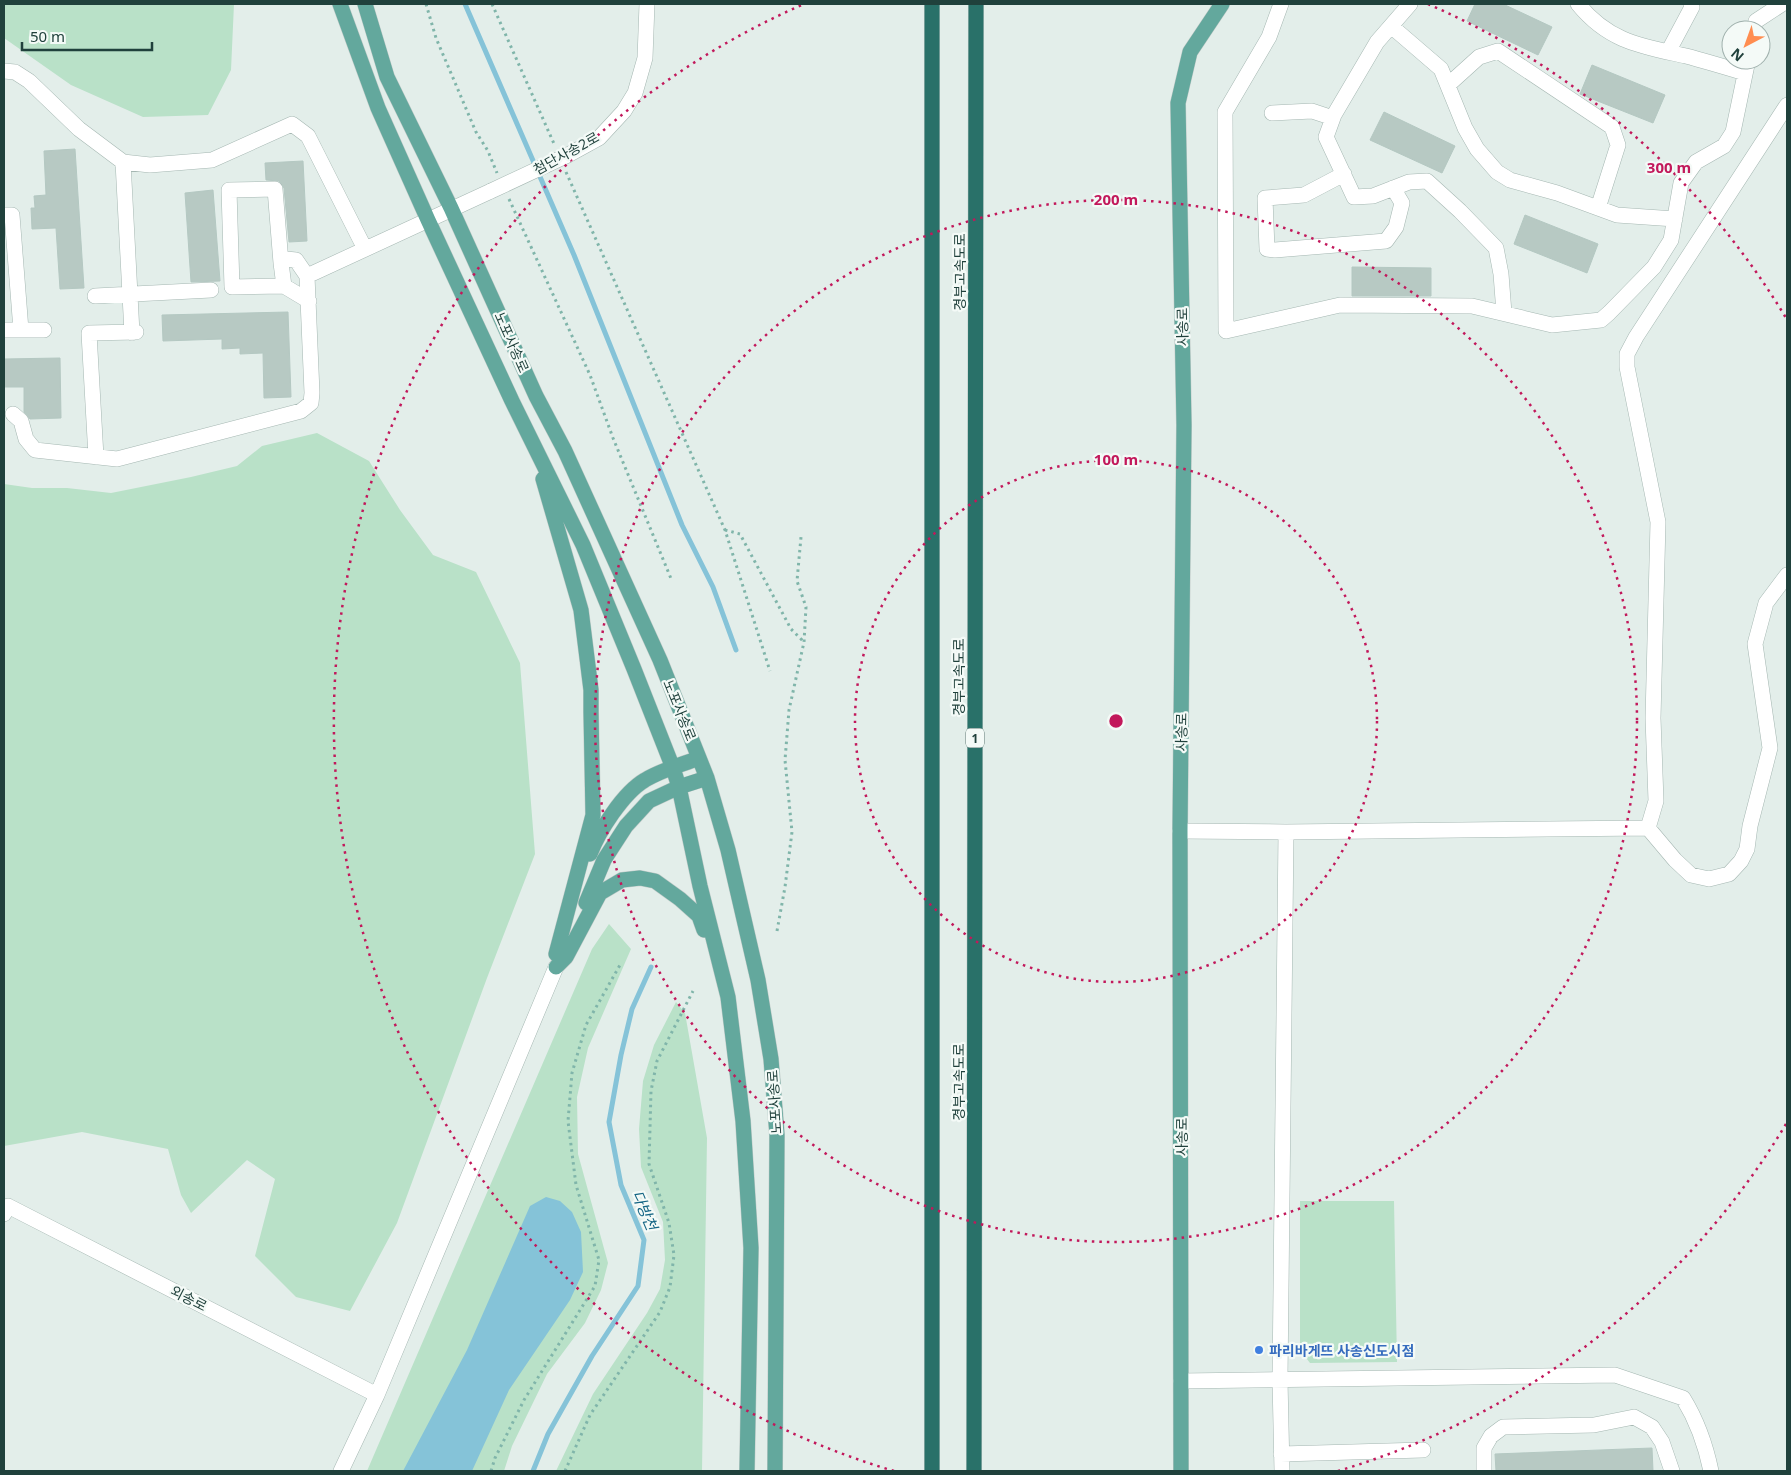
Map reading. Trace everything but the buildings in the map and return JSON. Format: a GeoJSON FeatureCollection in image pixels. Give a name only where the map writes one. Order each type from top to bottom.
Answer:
{"type":"FeatureCollection","features":[{"type":"Feature","properties":{"kind":"highway","name":"경부고속도로"},"geometry":{"type":"LineString","coordinates":[[932,4],[932,1471]]}},
{"type":"Feature","properties":{"kind":"highway","name":"경부고속도로"},"geometry":{"type":"LineString","coordinates":[[974,1471],[976,4]]}},
{"type":"Feature","properties":{"kind":"main road","name":"노포사송로"},"geometry":{"type":"LineString","coordinates":[[340,4],[378,108],[428,220],[583,545],[634,669],[679,787],[700,886],[728,997],[743,1121],[750,1248],[747,1471]]}},
{"type":"Feature","properties":{"kind":"main road","name":"노포사송로"},"geometry":{"type":"LineString","coordinates":[[365,4],[387,77],[452,208],[536,396],[565,451],[656,651],[707,778],[728,850],[758,980],[771,1059],[777,1136],[776,1471]]}},
{"type":"Feature","properties":{"kind":"main road","name":"사송로"},"geometry":{"type":"LineString","coordinates":[[1182,1471],[1180,831],[1184,425],[1178,103],[1190,52],[1222,4]]}},
{"type":"Feature","properties":{"kind":"main road"},"geometry":{"type":"LineString","coordinates":[[531,439],[581,610],[591,690],[593,815],[559,959]]}},
{"type":"Feature","properties":{"kind":"main road"},"geometry":{"type":"LineString","coordinates":[[559,959],[595,841],[617,807],[642,781],[699,758]]}},
{"type":"Feature","properties":{"kind":"main road"},"geometry":{"type":"LineString","coordinates":[[559,959],[604,860],[626,826],[649,801],[679,787],[707,778]]}},
{"type":"Feature","properties":{"kind":"main road"},"geometry":{"type":"LineString","coordinates":[[559,959],[600,893],[622,880],[640,878],[655,881],[680,898],[698,916],[724,980]]}},
{"type":"Feature","properties":{"kind":"street","name":"첨단사송2로"},"geometry":{"type":"LineString","coordinates":[[308,276],[428,220],[495,184],[568,154],[599,138],[624,111],[636,93],[645,58],[647,4]]}},
{"type":"Feature","properties":{"kind":"street"},"geometry":{"type":"LineString","coordinates":[[1281,4],[1269,37],[1225,112],[1226,331],[1340,305],[1472,306],[1552,326],[1601,320],[1654,267],[1671,240],[1682,183],[1696,162],[1724,146],[1733,132],[1745,70]]}},
{"type":"Feature","properties":{"kind":"street"},"geometry":{"type":"LineString","coordinates":[[1410,4],[1377,42],[1333,118],[1326,137],[1354,197],[1373,196],[1409,182],[1427,181],[1460,211],[1496,248],[1501,274],[1504,313]]}},
{"type":"Feature","properties":{"kind":"street"},"geometry":{"type":"LineString","coordinates":[[1578,4],[1608,33],[1646,48],[1721,62]]}},
{"type":"Feature","properties":{"kind":"street"},"geometry":{"type":"LineString","coordinates":[[1668,52],[1692,7],[1691,4]]}},
{"type":"Feature","properties":{"kind":"street"},"geometry":{"type":"LineString","coordinates":[[1759,20],[1782,4]]}},
{"type":"Feature","properties":{"kind":"street"},"geometry":{"type":"LineString","coordinates":[[1391,26],[1441,69],[1465,128],[1477,149],[1497,172],[1510,180],[1557,193],[1618,215],[1674,219]]}},
{"type":"Feature","properties":{"kind":"street"},"geometry":{"type":"LineString","coordinates":[[1448,84],[1479,57],[1498,51],[1612,127],[1618,145],[1598,208]]}},
{"type":"Feature","properties":{"kind":"street"},"geometry":{"type":"LineString","coordinates":[[4,71],[15,72],[28,81],[79,129],[123,162],[150,166],[212,160],[292,124],[308,136],[365,249]]}},
{"type":"Feature","properties":{"kind":"street"},"geometry":{"type":"LineString","coordinates":[[1648,828],[1656,801],[1653,718],[1658,522],[1627,367],[1627,354],[1636,337],[1787,105]]}},
{"type":"Feature","properties":{"kind":"street"},"geometry":{"type":"LineString","coordinates":[[1272,113],[1312,111],[1333,118]]}},
{"type":"Feature","properties":{"kind":"street"},"geometry":{"type":"LineString","coordinates":[[96,457],[89,334],[134,332],[130,294],[123,162]]}},
{"type":"Feature","properties":{"kind":"street"},"geometry":{"type":"LineString","coordinates":[[1344,174],[1304,195],[1265,198],[1267,249],[1275,250],[1386,241],[1396,227],[1402,203],[1393,188]]}},
{"type":"Feature","properties":{"kind":"street"},"geometry":{"type":"LineString","coordinates":[[284,286],[275,189],[229,190],[232,287],[284,286],[308,301]]}},
{"type":"Feature","properties":{"kind":"street"},"geometry":{"type":"LineString","coordinates":[[4,215],[12,215],[21,330]]}},
{"type":"Feature","properties":{"kind":"street"},"geometry":{"type":"LineString","coordinates":[[13,414],[20,421],[26,439],[35,450],[117,459],[301,412],[311,403],[312,393],[308,276],[296,260],[286,259],[281,262]]}},
{"type":"Feature","properties":{"kind":"street"},"geometry":{"type":"LineString","coordinates":[[96,296],[211,290]]}},
{"type":"Feature","properties":{"kind":"street"},"geometry":{"type":"LineString","coordinates":[[4,330],[44,330]]}},
{"type":"Feature","properties":{"kind":"street"},"geometry":{"type":"LineString","coordinates":[[1648,828],[1675,860],[1691,875],[1709,879],[1730,874],[1741,861],[1747,849],[1750,826],[1770,748],[1755,644],[1766,603],[1787,575]]}},
{"type":"Feature","properties":{"kind":"street"},"geometry":{"type":"LineString","coordinates":[[1180,831],[1286,832],[1648,828]]}},
{"type":"Feature","properties":{"kind":"street"},"geometry":{"type":"LineString","coordinates":[[1282,1471],[1280,1380],[1286,832]]}},
{"type":"Feature","properties":{"kind":"street"},"geometry":{"type":"LineString","coordinates":[[341,1471],[377,1395],[559,959]]}},
{"type":"Feature","properties":{"kind":"street","name":"외송로"},"geometry":{"type":"LineString","coordinates":[[5,1207],[377,1395]]}},
{"type":"Feature","properties":{"kind":"street"},"geometry":{"type":"LineString","coordinates":[[1181,1381],[1615,1374],[1683,1398],[1708,1456],[1711,1471]]}},
{"type":"Feature","properties":{"kind":"street"},"geometry":{"type":"LineString","coordinates":[[1484,1471],[1484,1448],[1491,1436],[1503,1427],[1594,1425],[1634,1417],[1652,1427],[1662,1442],[1672,1471]]}},
{"type":"Feature","properties":{"kind":"street"},"geometry":{"type":"LineString","coordinates":[[1282,1454],[1423,1450]]}},
{"type":"Feature","properties":{"kind":"path"},"geometry":{"type":"LineString","coordinates":[[426,4],[436,38],[476,132],[488,151],[495,184]]}},
{"type":"Feature","properties":{"kind":"path"},"geometry":{"type":"LineString","coordinates":[[492,4],[547,128]]}},
{"type":"Feature","properties":{"kind":"path"},"geometry":{"type":"LineString","coordinates":[[573,190],[725,530],[770,671]]}},
{"type":"Feature","properties":{"kind":"path"},"geometry":{"type":"LineString","coordinates":[[508,196],[523,233],[551,288],[590,375],[613,438],[672,581]]}},
{"type":"Feature","properties":{"kind":"path"},"geometry":{"type":"LineString","coordinates":[[725,530],[740,534],[791,629],[804,642]]}},
{"type":"Feature","properties":{"kind":"path"},"geometry":{"type":"LineString","coordinates":[[777,931],[792,832],[785,760],[789,710],[804,642],[806,607],[797,581],[801,537]]}},
{"type":"Feature","properties":{"kind":"path"},"geometry":{"type":"LineString","coordinates":[[491,1471],[494,1458],[524,1400],[595,1286],[599,1260],[576,1185],[568,1121],[572,1073],[586,1025],[620,965]]}},
{"type":"Feature","properties":{"kind":"path"},"geometry":{"type":"LineString","coordinates":[[564,1471],[590,1415],[660,1312],[670,1287],[674,1256],[669,1223],[649,1164],[651,1091],[658,1061],[693,991]]}},
{"type":"Feature","properties":{"kind":"green space"},"geometry":{"type":"Polygon","coordinates":[[[4,4],[234,4],[231,70],[208,115],[143,117],[71,85],[4,38],[4,4]]]}},
{"type":"Feature","properties":{"kind":"green space"},"geometry":{"type":"Polygon","coordinates":[[[317,433],[369,461],[400,510],[433,555],[476,572],[520,663],[535,854],[487,978],[397,1223],[350,1311],[296,1297],[255,1256],[275,1179],[247,1160],[191,1213],[181,1195],[168,1149],[82,1132],[4,1146],[4,484],[32,488],[67,488],[111,493],[237,466],[262,446],[317,433]]]}},
{"type":"Feature","properties":{"kind":"green space"},"geometry":{"type":"Polygon","coordinates":[[[609,924],[631,949],[588,1048],[577,1097],[578,1154],[608,1263],[601,1290],[585,1323],[547,1374],[512,1446],[504,1471],[367,1471],[592,949],[609,924]]]}},
{"type":"Feature","properties":{"kind":"green space"},"geometry":{"type":"Polygon","coordinates":[[[676,1002],[685,1013],[707,1138],[702,1471],[556,1471],[593,1394],[647,1313],[660,1289],[665,1260],[663,1222],[641,1167],[639,1129],[643,1081],[654,1045],[676,1002]]]}},
{"type":"Feature","properties":{"kind":"green space"},"geometry":{"type":"Polygon","coordinates":[[[1300,1201],[1394,1201],[1397,1362],[1310,1363],[1300,1350],[1300,1201]]]}},
{"type":"Feature","properties":{"kind":"water"},"geometry":{"type":"Polygon","coordinates":[[[546,1197],[560,1201],[572,1212],[581,1232],[583,1272],[570,1300],[509,1390],[472,1471],[403,1471],[467,1350],[530,1206],[546,1197]]]}},
{"type":"Feature","properties":{"kind":"waterway"},"geometry":{"type":"LineString","coordinates":[[465,4],[574,255],[682,525],[713,587],[736,650]]}},
{"type":"Feature","properties":{"kind":"waterway","name":"다방천"},"geometry":{"type":"LineString","coordinates":[[533,1471],[548,1434],[592,1356],[638,1286],[644,1240],[621,1185],[609,1122],[621,1055],[632,1009],[651,967]]}},
{"type":"Feature","properties":{"kind":"place","name":"파리바게뜨 사송신도시점"},"geometry":{"type":"Point","coordinates":[1259,1350]}}]}
